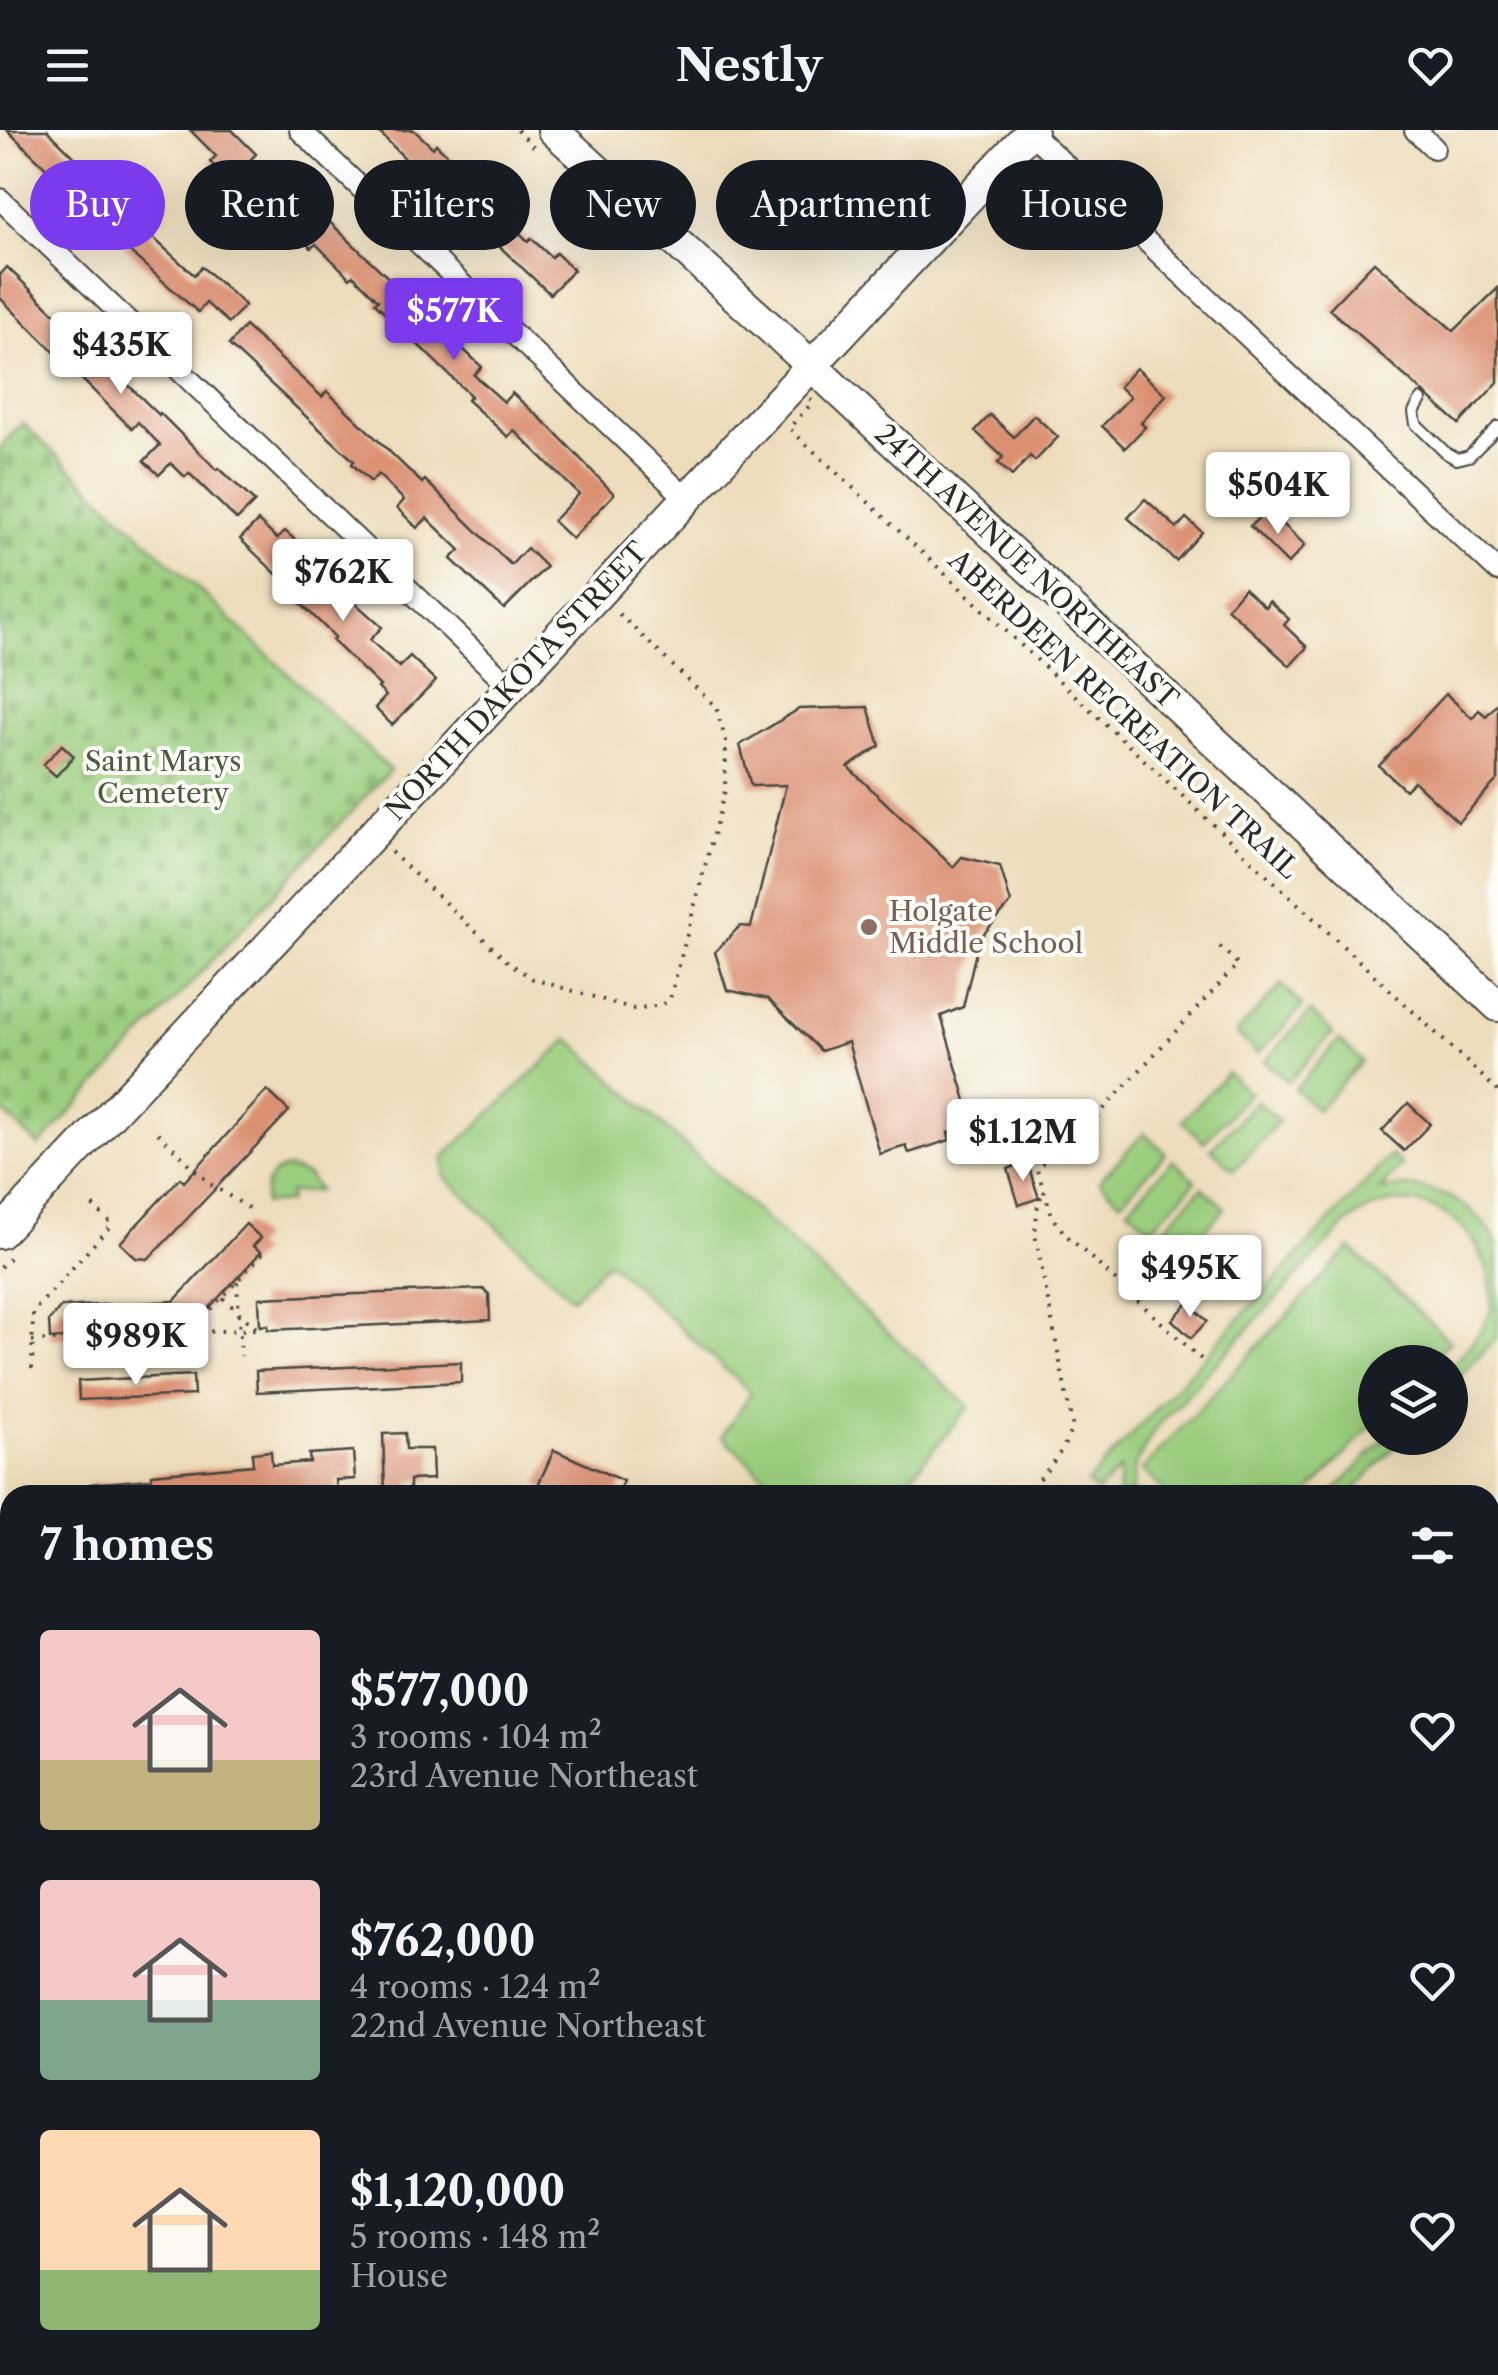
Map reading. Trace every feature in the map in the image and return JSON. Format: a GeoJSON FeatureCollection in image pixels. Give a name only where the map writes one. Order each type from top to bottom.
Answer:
{"type":"FeatureCollection","features":[{"type":"Feature","properties":{"kind":"street"},"geometry":{"type":"LineString","coordinates":[[300,130],[687,498]]}},
{"type":"Feature","properties":{"kind":"street","name":"24TH AVENUE NORTHEAST"},"geometry":{"type":"LineString","coordinates":[[553,130],[803,374],[1498,1006]]}},
{"type":"Feature","properties":{"kind":"street"},"geometry":{"type":"LineString","coordinates":[[1415,130],[1434,148]]}},
{"type":"Feature","properties":{"kind":"street"},"geometry":{"type":"LineString","coordinates":[[1031,131],[1498,571]]}},
{"type":"Feature","properties":{"kind":"street","name":"NORTH DAKOTA STREET"},"geometry":{"type":"LineString","coordinates":[[0,1233],[1031,131]]}},
{"type":"Feature","properties":{"kind":"street"},"geometry":{"type":"LineString","coordinates":[[0,199],[510,686]]}},
{"type":"Feature","properties":{"kind":"lane"},"geometry":{"type":"LineString","coordinates":[[1421,400],[1414,412],[1416,424],[1457,459],[1469,456],[1497,430]]}},
{"type":"Feature","properties":{"kind":"path","name":"ABERDEEN RECREATION TRAIL"},"geometry":{"type":"LineString","coordinates":[[803,374],[813,402],[788,428],[1498,1091]]}},
{"type":"Feature","properties":{"kind":"path"},"geometry":{"type":"LineString","coordinates":[[390,852],[508,962],[534,979],[634,1009],[670,1000],[725,790],[726,742],[716,707],[616,611]]}},
{"type":"Feature","properties":{"kind":"path"},"geometry":{"type":"LineString","coordinates":[[1201,1359],[1066,1234],[1053,1218],[1036,1170],[1047,1157],[1076,1139],[1238,964],[1217,944]]}},
{"type":"Feature","properties":{"kind":"path"},"geometry":{"type":"LineString","coordinates":[[158,1133],[210,1184],[250,1209]]}},
{"type":"Feature","properties":{"kind":"path"},"geometry":{"type":"LineString","coordinates":[[1034,1485],[1056,1458],[1072,1424],[1035,1234],[1043,1193]]}},
{"type":"Feature","properties":{"kind":"path"},"geometry":{"type":"LineString","coordinates":[[32,1368],[33,1312],[112,1224],[91,1204]]}},
{"type":"Feature","properties":{"kind":"path"},"geometry":{"type":"LineString","coordinates":[[189,1332],[263,1252]]}},
{"type":"Feature","properties":{"kind":"path"},"geometry":{"type":"LineString","coordinates":[[236,1282],[241,1356]]}},
{"type":"Feature","properties":{"kind":"path"},"geometry":{"type":"LineString","coordinates":[[32,1341],[256,1329],[222,1297]]}},
{"type":"Feature","properties":{"kind":"path"},"geometry":{"type":"LineString","coordinates":[[200,1331],[202,1357]]}},
{"type":"Feature","properties":{"kind":"green space","name":"Saint Marys Cemetery"},"geometry":{"type":"Polygon","coordinates":[[[22,423],[390,770],[39,1146],[0,1109],[0,447],[22,423]]]}},
{"type":"Feature","properties":{"kind":"green space"},"geometry":{"type":"Polygon","coordinates":[[[1281,985],[1303,1006],[1258,1054],[1236,1034],[1281,985]]]}},
{"type":"Feature","properties":{"kind":"green space"},"geometry":{"type":"Polygon","coordinates":[[[1310,1012],[1333,1033],[1288,1082],[1265,1061],[1310,1012]]]}},
{"type":"Feature","properties":{"kind":"green space"},"geometry":{"type":"Polygon","coordinates":[[[569,1039],[969,1407],[903,1485],[773,1485],[722,1436],[751,1393],[608,1261],[572,1298],[445,1177],[444,1157],[569,1039]]]}},
{"type":"Feature","properties":{"kind":"green space"},"geometry":{"type":"Polygon","coordinates":[[[1339,1040],[1362,1061],[1317,1110],[1295,1089],[1339,1040]]]}},
{"type":"Feature","properties":{"kind":"green space"},"geometry":{"type":"Polygon","coordinates":[[[1227,1073],[1249,1093],[1204,1142],[1182,1121],[1227,1073]]]}},
{"type":"Feature","properties":{"kind":"green space"},"geometry":{"type":"Polygon","coordinates":[[[1256,1101],[1279,1121],[1234,1170],[1211,1149],[1256,1101]]]}},
{"type":"Feature","properties":{"kind":"green space"},"geometry":{"type":"Polygon","coordinates":[[[1144,1133],[1166,1153],[1121,1202],[1099,1181],[1144,1133]]]}},
{"type":"Feature","properties":{"kind":"green space"},"geometry":{"type":"Polygon","coordinates":[[[1391,1155],[1402,1165],[1380,1190],[1398,1187],[1433,1191],[1464,1205],[1489,1230],[1498,1245],[1498,1336],[1468,1368],[1468,1348],[1491,1310],[1489,1279],[1480,1253],[1465,1231],[1445,1214],[1422,1205],[1397,1203],[1371,1209],[1345,1225],[1155,1429],[1135,1466],[1133,1485],[1119,1485],[1120,1469],[1104,1485],[1089,1485],[1391,1155]]]}},
{"type":"Feature","properties":{"kind":"green space"},"geometry":{"type":"Polygon","coordinates":[[[1173,1160],[1196,1181],[1151,1229],[1128,1208],[1173,1160]]]}},
{"type":"Feature","properties":{"kind":"green space"},"geometry":{"type":"Polygon","coordinates":[[[287,1168],[308,1175],[319,1191],[289,1193],[289,1202],[264,1204],[268,1181],[287,1168]]]}},
{"type":"Feature","properties":{"kind":"green space"},"geometry":{"type":"Polygon","coordinates":[[[1202,1187],[1225,1208],[1180,1256],[1158,1235],[1202,1187]]]}},
{"type":"Feature","properties":{"kind":"green space"},"geometry":{"type":"Polygon","coordinates":[[[1350,1248],[1450,1341],[1446,1345],[1358,1345],[1358,1440],[1316,1485],[1158,1485],[1142,1470],[1350,1248]]]}},
{"type":"Feature","properties":{"kind":"green space"},"geometry":{"type":"Polygon","coordinates":[[[1369,1455],[1387,1455],[1359,1485],[1340,1485],[1369,1455]]]}},
{"type":"Feature","properties":{"kind":"building"},"geometry":{"type":"Polygon","coordinates":[[[7,130],[47,130],[78,160],[38,160],[7,130]]]}},
{"type":"Feature","properties":{"kind":"building"},"geometry":{"type":"Polygon","coordinates":[[[190,130],[232,130],[256,154],[250,160],[212,160],[216,156],[190,130]]]}},
{"type":"Feature","properties":{"kind":"building"},"geometry":{"type":"Polygon","coordinates":[[[377,130],[414,130],[452,160],[406,160],[377,130]]]}},
{"type":"Feature","properties":{"kind":"building"},"geometry":{"type":"Polygon","coordinates":[[[334,226],[354,245],[354,250],[359,250],[482,367],[474,375],[504,402],[512,393],[614,494],[572,539],[553,521],[579,494],[514,430],[508,437],[467,400],[471,396],[375,303],[378,300],[353,275],[350,278],[322,250],[334,250],[334,226]]]}},
{"type":"Feature","properties":{"kind":"building"},"geometry":{"type":"Polygon","coordinates":[[[531,238],[551,257],[556,253],[574,270],[550,294],[503,250],[530,250],[531,238]]]}},
{"type":"Feature","properties":{"kind":"building"},"geometry":{"type":"Polygon","coordinates":[[[165,249],[194,275],[202,267],[245,305],[229,323],[206,303],[198,312],[127,250],[165,249]]]}},
{"type":"Feature","properties":{"kind":"building"},"geometry":{"type":"Polygon","coordinates":[[[1374,262],[1454,331],[1498,288],[1498,382],[1459,424],[1329,309],[1374,262]]]}},
{"type":"Feature","properties":{"kind":"building"},"geometry":{"type":"Polygon","coordinates":[[[7,267],[255,502],[237,520],[189,473],[185,477],[171,463],[159,475],[144,461],[160,445],[138,422],[132,429],[0,298],[0,275],[7,267]]]}},
{"type":"Feature","properties":{"kind":"building"},"geometry":{"type":"Polygon","coordinates":[[[245,326],[322,397],[327,391],[511,565],[527,548],[546,567],[504,609],[451,559],[460,550],[427,518],[417,528],[397,508],[404,500],[378,474],[371,482],[352,464],[354,461],[229,345],[245,326]]]}},
{"type":"Feature","properties":{"kind":"building"},"geometry":{"type":"Polygon","coordinates":[[[1136,368],[1166,395],[1125,448],[1102,426],[1130,397],[1119,387],[1136,368]]]}},
{"type":"Feature","properties":{"kind":"building"},"geometry":{"type":"Polygon","coordinates":[[[990,415],[1014,437],[1034,415],[1058,437],[1035,461],[1030,456],[1012,476],[998,463],[1003,457],[975,431],[990,415]]]}},
{"type":"Feature","properties":{"kind":"building"},"geometry":{"type":"Polygon","coordinates":[[[1145,499],[1177,528],[1186,518],[1202,532],[1176,561],[1128,518],[1145,499]]]}},
{"type":"Feature","properties":{"kind":"building"},"geometry":{"type":"Polygon","coordinates":[[[1268,510],[1305,545],[1288,564],[1250,526],[1268,510]]]}},
{"type":"Feature","properties":{"kind":"building"},"geometry":{"type":"Polygon","coordinates":[[[258,521],[277,539],[285,531],[301,545],[290,557],[319,585],[327,578],[382,627],[370,640],[399,667],[410,656],[436,681],[392,725],[375,708],[386,696],[380,686],[332,640],[335,637],[285,588],[288,585],[240,539],[258,521]]]}},
{"type":"Feature","properties":{"kind":"building"},"geometry":{"type":"Polygon","coordinates":[[[1244,588],[1265,607],[1269,601],[1289,619],[1284,625],[1307,647],[1290,666],[1227,608],[1244,588]]]}},
{"type":"Feature","properties":{"kind":"building"},"geometry":{"type":"Polygon","coordinates":[[[1446,694],[1472,718],[1479,710],[1486,716],[1498,703],[1498,779],[1458,822],[1414,781],[1405,790],[1379,766],[1446,694]]]}},
{"type":"Feature","properties":{"kind":"building","name":"Holgate Middle School"},"geometry":{"type":"Polygon","coordinates":[[[868,707],[880,746],[848,767],[953,867],[962,857],[1000,866],[1011,903],[979,939],[963,1007],[941,1016],[973,1124],[948,1133],[950,1140],[909,1153],[906,1146],[880,1154],[848,1042],[821,1051],[768,999],[727,990],[715,952],[740,926],[751,927],[786,785],[751,786],[740,745],[799,709],[868,707]]]}},
{"type":"Feature","properties":{"kind":"building"},"geometry":{"type":"Polygon","coordinates":[[[62,745],[74,756],[56,776],[43,765],[62,745]]]}},
{"type":"Feature","properties":{"kind":"building"},"geometry":{"type":"Polygon","coordinates":[[[267,1090],[289,1111],[148,1259],[136,1258],[120,1243],[180,1178],[184,1182],[267,1090]]]}},
{"type":"Feature","properties":{"kind":"building"},"geometry":{"type":"Polygon","coordinates":[[[1408,1103],[1430,1124],[1404,1151],[1382,1131],[1408,1103]]]}},
{"type":"Feature","properties":{"kind":"building"},"geometry":{"type":"Polygon","coordinates":[[[1027,1162],[1039,1198],[1019,1205],[1008,1169],[1027,1162]]]}},
{"type":"Feature","properties":{"kind":"building"},"geometry":{"type":"Polygon","coordinates":[[[246,1224],[261,1238],[253,1246],[261,1252],[196,1322],[167,1324],[167,1331],[50,1339],[49,1321],[61,1307],[174,1301],[246,1224]]]}},
{"type":"Feature","properties":{"kind":"building"},"geometry":{"type":"Polygon","coordinates":[[[483,1289],[489,1294],[490,1320],[268,1330],[268,1325],[260,1326],[259,1298],[483,1289]]]}},
{"type":"Feature","properties":{"kind":"building"},"geometry":{"type":"Polygon","coordinates":[[[1188,1303],[1207,1321],[1191,1338],[1172,1320],[1188,1303]]]}},
{"type":"Feature","properties":{"kind":"building"},"geometry":{"type":"Polygon","coordinates":[[[461,1362],[461,1382],[257,1392],[256,1371],[461,1362]]]}},
{"type":"Feature","properties":{"kind":"building"},"geometry":{"type":"Polygon","coordinates":[[[193,1375],[194,1395],[79,1400],[78,1381],[193,1375]]]}},
{"type":"Feature","properties":{"kind":"building"},"geometry":{"type":"Polygon","coordinates":[[[405,1433],[406,1449],[432,1449],[433,1479],[410,1480],[410,1485],[385,1485],[383,1434],[405,1433]]]}},
{"type":"Feature","properties":{"kind":"building"},"geometry":{"type":"Polygon","coordinates":[[[554,1450],[623,1481],[621,1485],[538,1485],[554,1450]]]}},
{"type":"Feature","properties":{"kind":"building"},"geometry":{"type":"Polygon","coordinates":[[[271,1451],[272,1465],[310,1462],[309,1454],[353,1451],[355,1479],[336,1480],[336,1485],[90,1485],[152,1479],[152,1474],[253,1465],[252,1453],[271,1451]]]}},
{"type":"Feature","properties":{"kind":"place","name":"Holgate Middle School"},"geometry":{"type":"Point","coordinates":[869,927]}}]}
